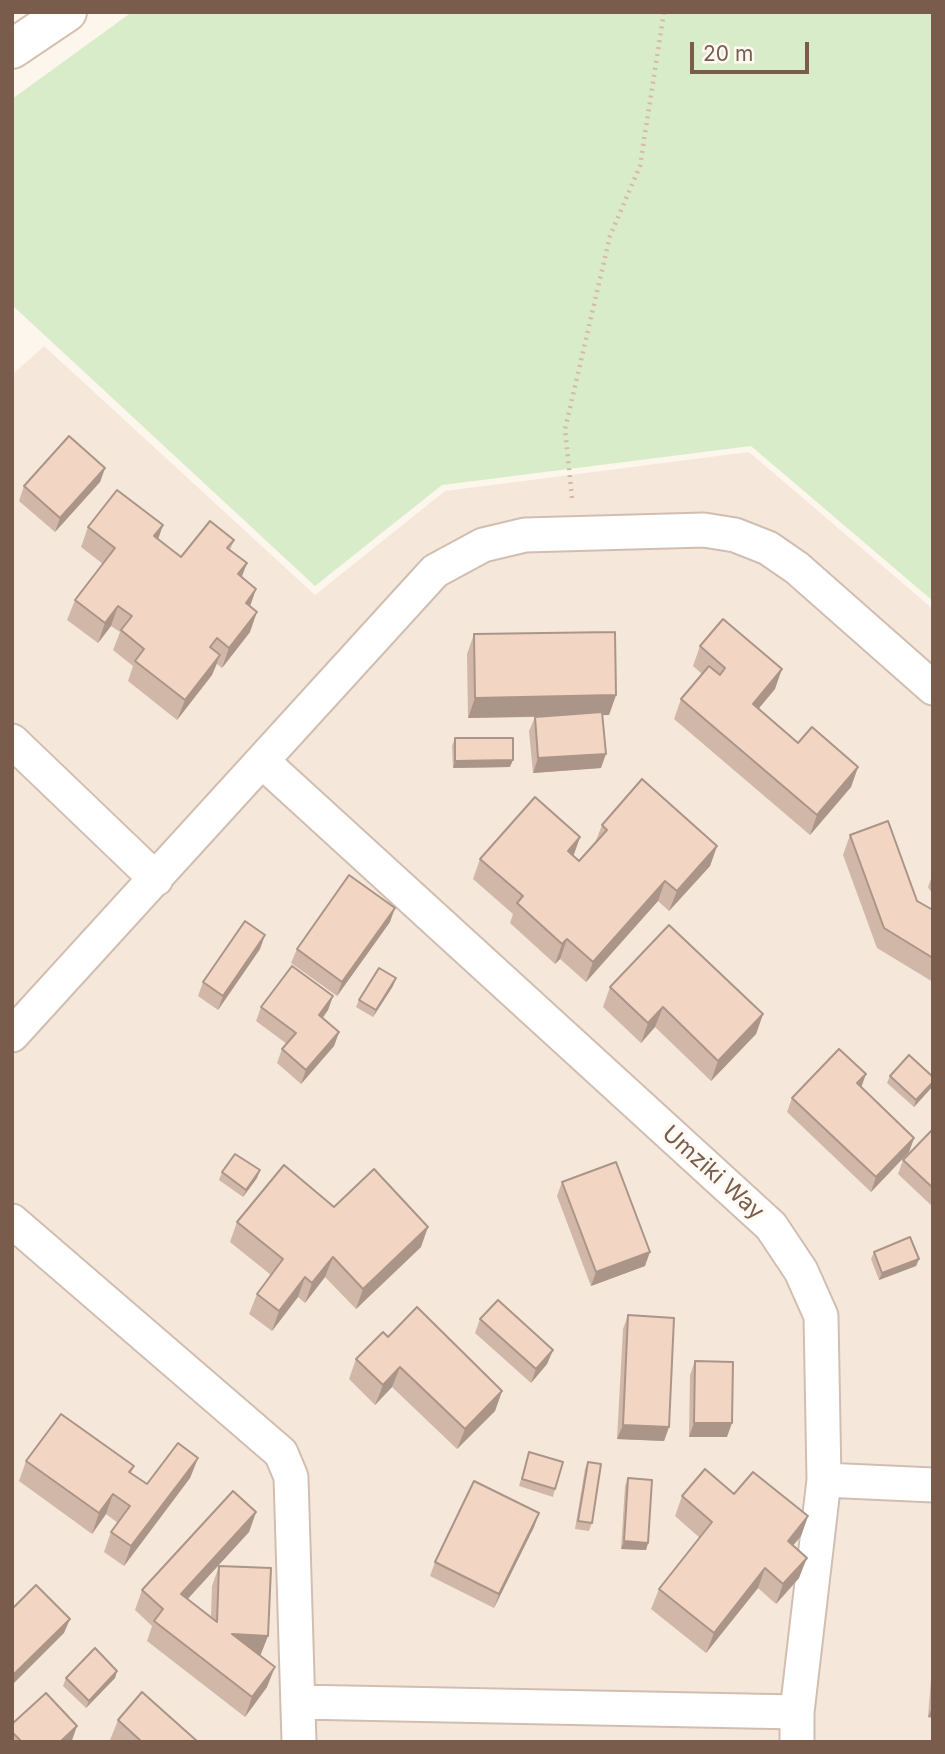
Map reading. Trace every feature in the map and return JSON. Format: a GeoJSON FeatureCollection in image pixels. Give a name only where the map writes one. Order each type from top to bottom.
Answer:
{"type":"FeatureCollection","features":[{"type":"Feature","properties":{"kind":"main road"},"geometry":{"type":"LineString","coordinates":[[12,49],[67,12]]}},
{"type":"Feature","properties":{"kind":"street"},"geometry":{"type":"LineString","coordinates":[[12,1035],[435,571],[483,545],[525,535],[704,530],[735,535],[768,548],[797,568],[933,688]]}},
{"type":"Feature","properties":{"kind":"street"},"geometry":{"type":"LineString","coordinates":[[12,741],[156,879]]}},
{"type":"Feature","properties":{"kind":"street","name":"Umziki Way"},"geometry":{"type":"LineString","coordinates":[[262,762],[771,1226],[801,1271],[821,1316],[824,1480],[797,1727]]}},
{"type":"Feature","properties":{"kind":"street"},"geometry":{"type":"LineString","coordinates":[[12,1222],[281,1453],[291,1477],[299,1742]]}},
{"type":"Feature","properties":{"kind":"street"},"geometry":{"type":"LineString","coordinates":[[824,1480],[933,1485]]}},
{"type":"Feature","properties":{"kind":"street"},"geometry":{"type":"LineString","coordinates":[[298,1702],[797,1727]]}},
{"type":"Feature","properties":{"kind":"path"},"geometry":{"type":"LineString","coordinates":[[576,534],[565,429],[610,236],[640,166],[664,12]]}},
{"type":"Feature","properties":{"kind":"shaded area"},"geometry":{"type":"Polygon","coordinates":[[[44,346],[315,595],[445,491],[749,452],[933,609],[933,1742],[12,1742],[12,375],[44,346]]]}},
{"type":"Feature","properties":{"kind":"green space"},"geometry":{"type":"Polygon","coordinates":[[[132,12],[933,12],[933,601],[751,446],[442,485],[315,586],[12,305],[12,99],[132,12]]]}},
{"type":"Feature","properties":{"kind":"building"},"geometry":{"type":"Polygon","coordinates":[[[69,436],[105,468],[60,518],[24,486],[69,436]]]}},
{"type":"Feature","properties":{"kind":"building"},"geometry":{"type":"Polygon","coordinates":[[[117,490],[163,525],[154,536],[181,557],[210,521],[234,540],[227,548],[247,563],[238,574],[256,589],[246,603],[257,612],[229,648],[217,638],[210,647],[220,655],[185,700],[135,661],[144,649],[121,630],[132,616],[118,606],[105,623],[75,600],[115,548],[88,527],[117,490]]]}},
{"type":"Feature","properties":{"kind":"building"},"geometry":{"type":"Polygon","coordinates":[[[723,619],[782,669],[753,704],[798,743],[812,727],[858,767],[817,815],[681,699],[709,666],[720,675],[725,668],[700,646],[723,619]]]}},
{"type":"Feature","properties":{"kind":"building"},"geometry":{"type":"Polygon","coordinates":[[[615,632],[616,695],[475,698],[474,634],[615,632]]]}},
{"type":"Feature","properties":{"kind":"building"},"geometry":{"type":"Polygon","coordinates":[[[602,712],[606,754],[538,758],[535,717],[602,712]]]}},
{"type":"Feature","properties":{"kind":"building"},"geometry":{"type":"Polygon","coordinates":[[[455,738],[513,738],[513,760],[455,761],[455,738]]]}},
{"type":"Feature","properties":{"kind":"building"},"geometry":{"type":"Polygon","coordinates":[[[642,779],[717,846],[677,891],[665,881],[593,962],[567,939],[562,944],[517,903],[523,896],[480,859],[535,797],[580,837],[568,851],[579,861],[607,830],[602,825],[642,779]]]}},
{"type":"Feature","properties":{"kind":"building"},"geometry":{"type":"Polygon","coordinates":[[[888,821],[917,901],[933,910],[933,958],[884,928],[850,835],[888,821]]]}},
{"type":"Feature","properties":{"kind":"building"},"geometry":{"type":"Polygon","coordinates":[[[349,875],[395,908],[342,982],[297,949],[349,875]]]}},
{"type":"Feature","properties":{"kind":"building"},"geometry":{"type":"Polygon","coordinates":[[[245,921],[265,935],[223,996],[203,982],[245,921]]]}},
{"type":"Feature","properties":{"kind":"building"},"geometry":{"type":"Polygon","coordinates":[[[669,925],[763,1014],[718,1061],[663,1007],[648,1023],[610,987],[669,925]]]}},
{"type":"Feature","properties":{"kind":"building"},"geometry":{"type":"Polygon","coordinates":[[[292,966],[333,996],[319,1015],[339,1032],[306,1070],[282,1049],[296,1033],[261,1007],[292,966]]]}},
{"type":"Feature","properties":{"kind":"building"},"geometry":{"type":"Polygon","coordinates":[[[379,968],[396,978],[376,1010],[359,1000],[379,968]]]}},
{"type":"Feature","properties":{"kind":"building"},"geometry":{"type":"Polygon","coordinates":[[[839,1049],[866,1074],[857,1083],[914,1138],[876,1177],[792,1098],[839,1049]]]}},
{"type":"Feature","properties":{"kind":"building"},"geometry":{"type":"Polygon","coordinates":[[[909,1055],[933,1077],[933,1082],[916,1100],[890,1076],[909,1055]]]}},
{"type":"Feature","properties":{"kind":"building"},"geometry":{"type":"Polygon","coordinates":[[[933,1129],[933,1188],[903,1160],[933,1129]]]}},
{"type":"Feature","properties":{"kind":"building"},"geometry":{"type":"Polygon","coordinates":[[[235,1154],[260,1170],[246,1190],[222,1172],[235,1154]]]}},
{"type":"Feature","properties":{"kind":"building"},"geometry":{"type":"Polygon","coordinates":[[[616,1162],[650,1252],[596,1272],[562,1182],[616,1162]]]}},
{"type":"Feature","properties":{"kind":"building"},"geometry":{"type":"Polygon","coordinates":[[[284,1165],[334,1207],[374,1169],[428,1227],[363,1289],[333,1257],[312,1283],[305,1277],[279,1311],[257,1294],[283,1259],[237,1222],[284,1165]]]}},
{"type":"Feature","properties":{"kind":"building"},"geometry":{"type":"Polygon","coordinates":[[[910,1237],[919,1259],[882,1273],[874,1252],[910,1237]]]}},
{"type":"Feature","properties":{"kind":"building"},"geometry":{"type":"Polygon","coordinates":[[[498,1300],[553,1350],[536,1369],[480,1319],[498,1300]]]}},
{"type":"Feature","properties":{"kind":"building"},"geometry":{"type":"Polygon","coordinates":[[[417,1307],[502,1391],[465,1429],[400,1367],[383,1385],[356,1359],[383,1332],[388,1337],[417,1307]]]}},
{"type":"Feature","properties":{"kind":"building"},"geometry":{"type":"Polygon","coordinates":[[[628,1315],[674,1318],[669,1427],[623,1425],[628,1315]]]}},
{"type":"Feature","properties":{"kind":"building"},"geometry":{"type":"Polygon","coordinates":[[[695,1361],[733,1362],[732,1423],[694,1423],[695,1361]]]}},
{"type":"Feature","properties":{"kind":"building"},"geometry":{"type":"Polygon","coordinates":[[[61,1414],[134,1466],[129,1472],[147,1484],[178,1443],[198,1458],[131,1546],[111,1532],[130,1506],[113,1494],[99,1513],[26,1461],[61,1414]]]}},
{"type":"Feature","properties":{"kind":"building"},"geometry":{"type":"Polygon","coordinates":[[[529,1452],[563,1462],[555,1489],[522,1479],[529,1452]]]}},
{"type":"Feature","properties":{"kind":"building"},"geometry":{"type":"Polygon","coordinates":[[[588,1462],[601,1464],[592,1523],[578,1521],[588,1462]]]}},
{"type":"Feature","properties":{"kind":"building"},"geometry":{"type":"Polygon","coordinates":[[[705,1469],[734,1494],[753,1472],[808,1516],[788,1541],[807,1558],[783,1584],[765,1568],[714,1633],[659,1589],[712,1522],[682,1496],[705,1469]]]}},
{"type":"Feature","properties":{"kind":"building"},"geometry":{"type":"Polygon","coordinates":[[[628,1478],[652,1480],[648,1543],[624,1541],[628,1478]]]}},
{"type":"Feature","properties":{"kind":"building"},"geometry":{"type":"Polygon","coordinates":[[[474,1481],[539,1513],[499,1594],[435,1562],[474,1481]]]}},
{"type":"Feature","properties":{"kind":"building"},"geometry":{"type":"Polygon","coordinates":[[[233,1491],[256,1512],[181,1594],[217,1622],[219,1566],[271,1568],[268,1636],[232,1634],[275,1667],[252,1697],[154,1621],[163,1609],[142,1590],[233,1491]]]}},
{"type":"Feature","properties":{"kind":"building"},"geometry":{"type":"Polygon","coordinates":[[[36,1585],[70,1619],[12,1676],[12,1609],[36,1585]]]}},
{"type":"Feature","properties":{"kind":"building"},"geometry":{"type":"Polygon","coordinates":[[[95,1648],[117,1671],[89,1701],[66,1678],[95,1648]]]}},
{"type":"Feature","properties":{"kind":"building"},"geometry":{"type":"Polygon","coordinates":[[[142,1692],[198,1742],[142,1742],[118,1720],[142,1692]]]}},
{"type":"Feature","properties":{"kind":"building"},"geometry":{"type":"Polygon","coordinates":[[[46,1693],[77,1726],[60,1742],[22,1742],[12,1732],[12,1724],[46,1693]]]}}]}
